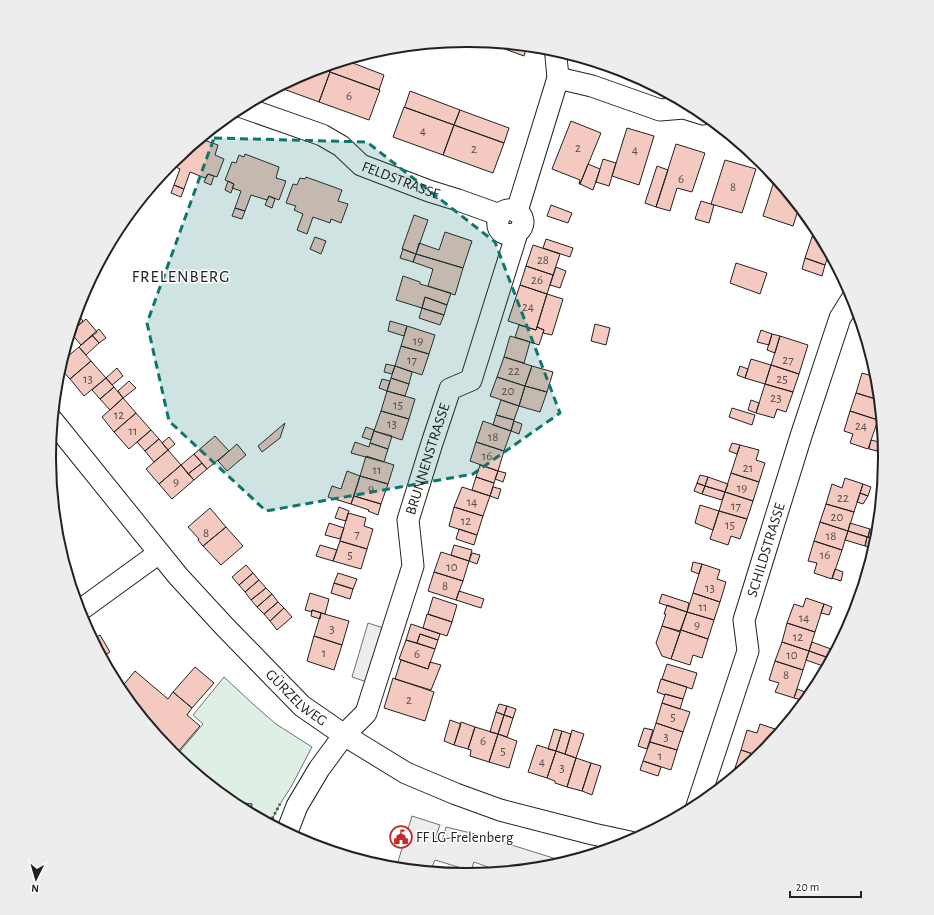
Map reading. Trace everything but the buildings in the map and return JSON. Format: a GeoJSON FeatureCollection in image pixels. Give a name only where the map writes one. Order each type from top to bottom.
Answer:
{"type":"FeatureCollection","features":[{"type":"Feature","properties":{"kind":"street"},"geometry":{"type":"LineString","coordinates":[[508,213],[558,78],[556,57]]}},
{"type":"Feature","properties":{"kind":"street"},"geometry":{"type":"LineString","coordinates":[[558,78],[592,86],[660,110],[682,108]]}},
{"type":"Feature","properties":{"kind":"street","name":"FELDSTRASSE"},"geometry":{"type":"LineString","coordinates":[[249,110],[322,135],[341,146],[361,165],[429,191],[508,213]]}},
{"type":"Feature","properties":{"kind":"street","name":"BRUNNENSTRASSE"},"geometry":{"type":"LineString","coordinates":[[289,828],[297,806],[319,769],[344,736],[366,713],[413,566],[408,520],[417,490],[450,389],[471,380],[517,234],[508,235],[500,231],[498,219],[508,213]]}},
{"type":"Feature","properties":{"kind":"street","name":"SCHILDSTRASSE"},"geometry":{"type":"LineString","coordinates":[[701,795],[748,651],[744,620],[801,436],[840,318],[848,306]]}},
{"type":"Feature","properties":{"kind":"street","name":"GÜRZELWEG"},"geometry":{"type":"LineString","coordinates":[[57,427],[178,576],[224,627],[302,706],[344,736],[406,773],[456,794],[500,810],[618,839]]}},
{"type":"Feature","properties":{"kind":"street"},"geometry":{"type":"LineString","coordinates":[[85,607],[159,553]]}},
{"type":"Feature","properties":{"kind":"highlighted area"},"geometry":{"type":"Polygon","coordinates":[[[214,138],[367,142],[495,242],[560,413],[473,474],[266,511],[169,421],[147,323],[214,138]]]}},
{"type":"Feature","properties":{"kind":"green space"},"geometry":{"type":"Polygon","coordinates":[[[224,677],[276,724],[312,747],[272,819],[239,799],[217,783],[180,751],[203,724],[193,715],[224,677]]]}},
{"type":"Feature","properties":{"kind":"shaded area"},"geometry":{"type":"Polygon","coordinates":[[[368,623],[387,629],[370,683],[352,677],[368,623]]]}},
{"type":"Feature","properties":{"kind":"shaded area"},"geometry":{"type":"Polygon","coordinates":[[[412,816],[440,825],[435,838],[442,841],[446,827],[483,836],[554,858],[494,867],[489,867],[474,862],[472,868],[467,868],[460,868],[435,860],[432,866],[398,862],[412,816]]]}},
{"type":"Feature","properties":{"kind":"hedge"},"geometry":{"type":"LineString","coordinates":[[272,819],[280,804]]}},
{"type":"Feature","properties":{"kind":"place","name":"FF LG-Frelenberg"},"geometry":{"type":"Point","coordinates":[401,837]}},
{"type":"Feature","properties":{"kind":"district","name":"FRELENBERG"},"geometry":{"type":"Point","coordinates":[181,276]}}]}
